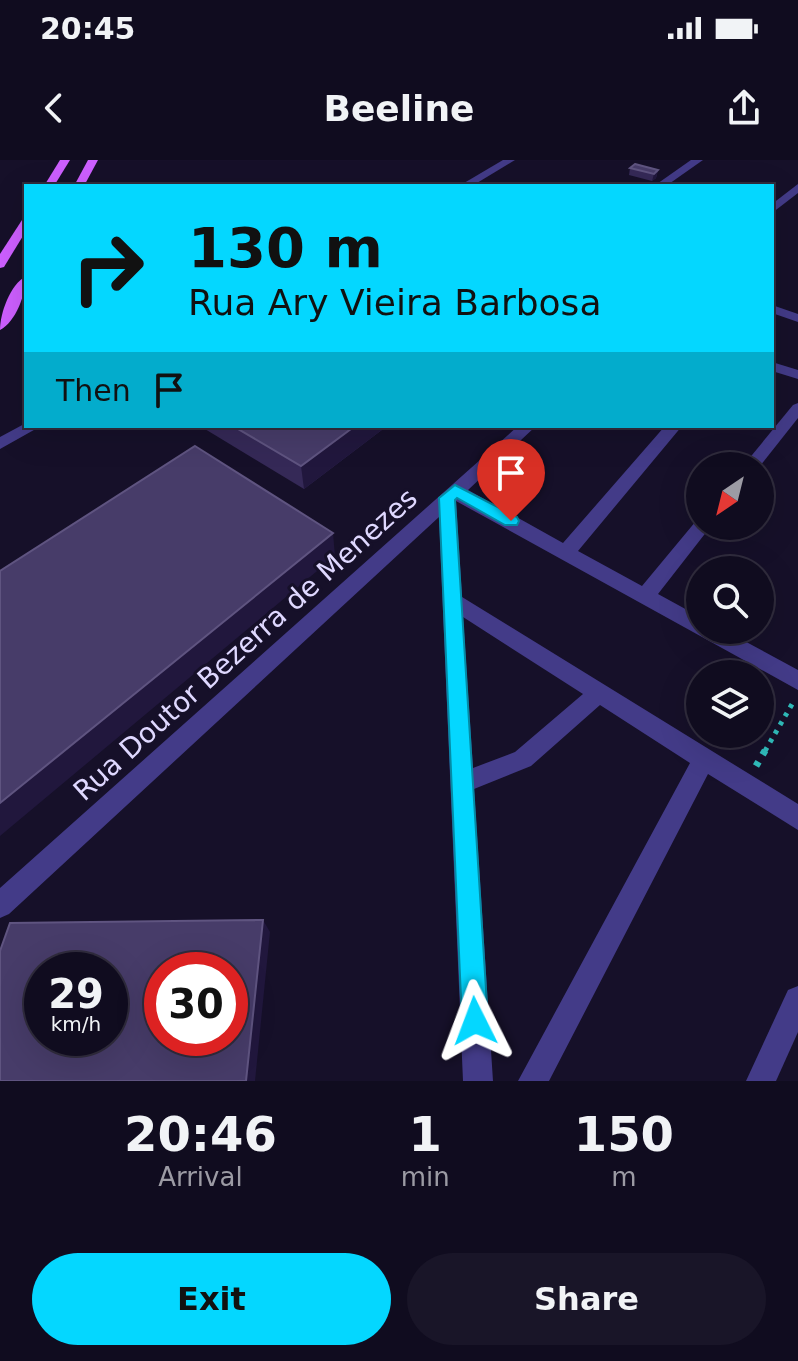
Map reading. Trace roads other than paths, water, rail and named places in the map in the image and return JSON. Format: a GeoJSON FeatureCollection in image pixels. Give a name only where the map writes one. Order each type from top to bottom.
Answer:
{"type":"FeatureCollection","features":[{"type":"Feature","properties":{"kind":"main road"},"geometry":{"type":"LineString","coordinates":[[50,184],[65,160]]}},
{"type":"Feature","properties":{"kind":"main road"},"geometry":{"type":"LineString","coordinates":[[80,184],[93,160]]}},
{"type":"Feature","properties":{"kind":"main road"},"geometry":{"type":"LineString","coordinates":[[0,264],[24,225]]}},
{"type":"Feature","properties":{"kind":"main road"},"geometry":{"type":"LineString","coordinates":[[0,326],[24,284]]}},
{"type":"Feature","properties":{"kind":"street"},"geometry":{"type":"LineString","coordinates":[[468,184],[510,160]]}},
{"type":"Feature","properties":{"kind":"street"},"geometry":{"type":"LineString","coordinates":[[662,184],[698,160]]}},
{"type":"Feature","properties":{"kind":"street"},"geometry":{"type":"LineString","coordinates":[[774,208],[798,187]]}},
{"type":"Feature","properties":{"kind":"street"},"geometry":{"type":"LineString","coordinates":[[774,309],[796,313]]}},
{"type":"Feature","properties":{"kind":"street"},"geometry":{"type":"LineString","coordinates":[[774,367],[798,375]]}},
{"type":"Feature","properties":{"kind":"street"},"geometry":{"type":"LineString","coordinates":[[762,452],[798,408]]}},
{"type":"Feature","properties":{"kind":"street"},"geometry":{"type":"LineString","coordinates":[[0,444],[29,428]]}},
{"type":"Feature","properties":{"kind":"street","name":"Rua Doutor Bezerra de Menezes"},"geometry":{"type":"LineString","coordinates":[[0,905],[526,428]]}},
{"type":"Feature","properties":{"kind":"street"},"geometry":{"type":"LineString","coordinates":[[567,551],[672,428]]}},
{"type":"Feature","properties":{"kind":"street"},"geometry":{"type":"LineString","coordinates":[[478,1081],[453,601],[451,495],[567,551],[686,619]]}},
{"type":"Feature","properties":{"kind":"street"},"geometry":{"type":"LineString","coordinates":[[645,596],[691,540]]}},
{"type":"Feature","properties":{"kind":"street"},"geometry":{"type":"LineString","coordinates":[[453,601],[798,818]]}},
{"type":"Feature","properties":{"kind":"street"},"geometry":{"type":"LineString","coordinates":[[732,644],[796,678]]}},
{"type":"Feature","properties":{"kind":"street"},"geometry":{"type":"LineString","coordinates":[[462,783],[523,759],[600,692]]}},
{"type":"Feature","properties":{"kind":"street"},"geometry":{"type":"LineString","coordinates":[[533,1081],[704,759]]}},
{"type":"Feature","properties":{"kind":"street"},"geometry":{"type":"LineString","coordinates":[[761,1081],[798,1000]]}}]}
